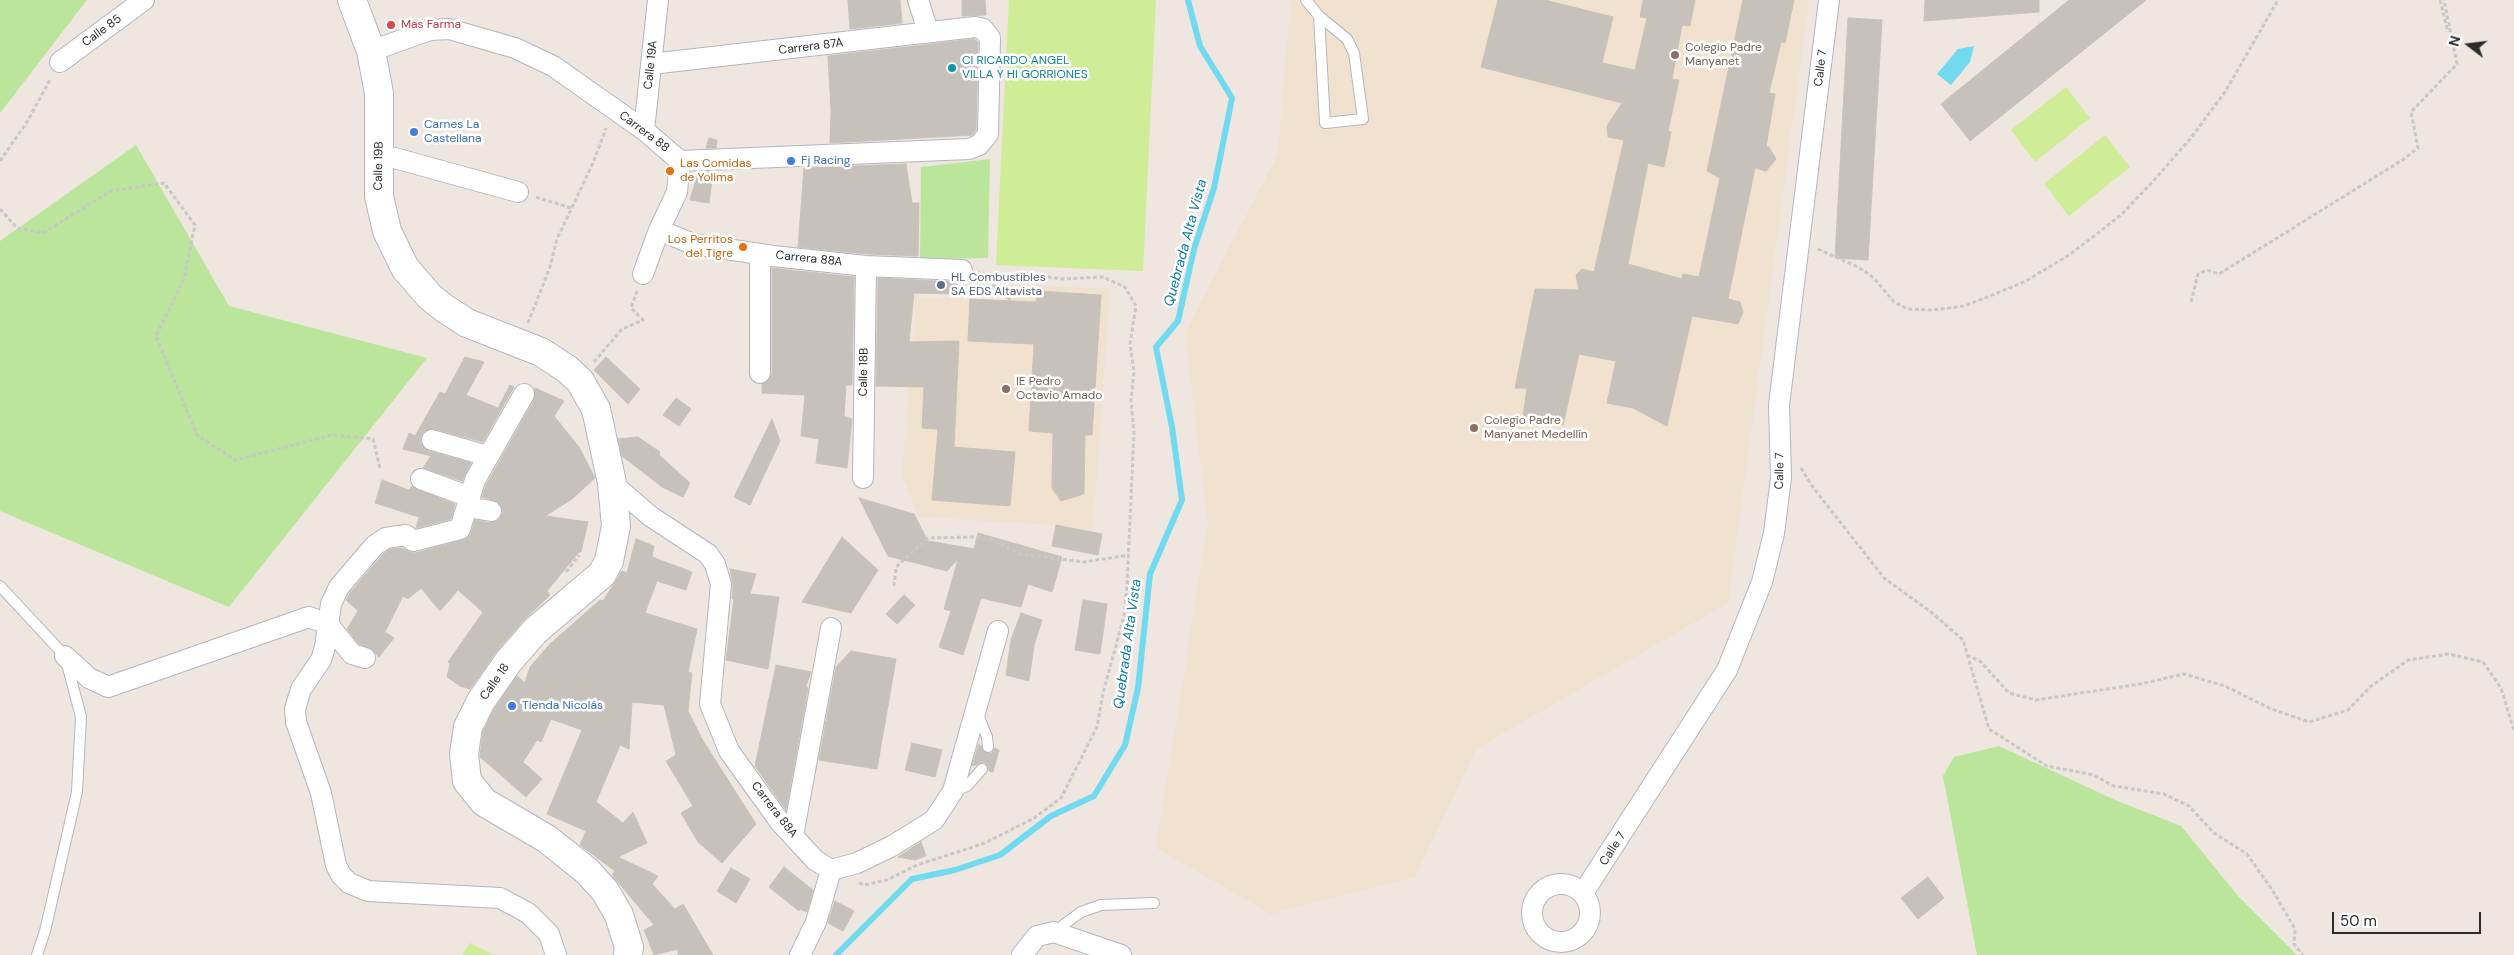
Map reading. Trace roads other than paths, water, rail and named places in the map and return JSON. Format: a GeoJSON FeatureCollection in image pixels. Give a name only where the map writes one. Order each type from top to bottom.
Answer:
{"type":"FeatureCollection","features":[{"type":"Feature","properties":{"kind":"street","name":"Calle 85"},"geometry":{"type":"LineString","coordinates":[[60,62],[144,0]]}},
{"type":"Feature","properties":{"kind":"street","name":"Calle 19B"},"geometry":{"type":"LineString","coordinates":[[352,0],[371,51],[378,93],[379,196],[387,231],[396,252],[414,281],[430,298],[467,323],[541,352],[580,381]]}},
{"type":"Feature","properties":{"kind":"street","name":"Calle 19A"},"geometry":{"type":"LineString","coordinates":[[644,130],[658,0]]}},
{"type":"Feature","properties":{"kind":"street"},"geometry":{"type":"LineString","coordinates":[[918,0],[928,31]]}},
{"type":"Feature","properties":{"kind":"street","name":"Calle 7"},"geometry":{"type":"LineString","coordinates":[[1583,893],[1727,670],[1762,582],[1774,533],[1781,478],[1779,405],[1829,0]]}},
{"type":"Feature","properties":{"kind":"street","name":"Carrera 87A"},"geometry":{"type":"LineString","coordinates":[[651,64],[829,45],[928,31],[970,27],[983,29],[990,38],[988,134],[979,145],[969,149]]}},
{"type":"Feature","properties":{"kind":"street","name":"Carrera 88"},"geometry":{"type":"LineString","coordinates":[[371,51],[430,30],[449,29],[470,33],[515,48],[553,66],[644,130],[680,161],[969,149]]}},
{"type":"Feature","properties":{"kind":"street"},"geometry":{"type":"LineString","coordinates":[[380,154],[518,192]]}},
{"type":"Feature","properties":{"kind":"street"},"geometry":{"type":"LineString","coordinates":[[643,274],[659,230],[678,192],[680,161]]}},
{"type":"Feature","properties":{"kind":"street","name":"Carrera 88A"},"geometry":{"type":"LineString","coordinates":[[659,230],[693,244],[760,254],[920,273],[960,274]]}},
{"type":"Feature","properties":{"kind":"street"},"geometry":{"type":"LineString","coordinates":[[760,254],[760,374]]}},
{"type":"Feature","properties":{"kind":"street","name":"Calle 18B"},"geometry":{"type":"LineString","coordinates":[[863,478],[866,266]]}},
{"type":"Feature","properties":{"kind":"street","name":"Calle 18"},"geometry":{"type":"LineString","coordinates":[[580,381],[596,409],[612,482],[616,526],[615,540],[609,561],[602,574],[535,631],[508,662],[481,701],[468,727],[464,754],[468,781],[484,802],[548,839],[587,871],[605,891],[619,915],[629,947],[628,955]]}},
{"type":"Feature","properties":{"kind":"street"},"geometry":{"type":"LineString","coordinates":[[524,394],[476,480],[460,529],[413,541],[406,535],[386,538],[375,545],[339,587],[331,604],[321,660],[300,689],[295,708],[296,722],[321,793],[336,865],[341,875],[349,882],[368,891],[500,898],[528,913],[549,934],[556,955]]}},
{"type":"Feature","properties":{"kind":"street"},"geometry":{"type":"LineString","coordinates":[[432,440],[488,456]]}},
{"type":"Feature","properties":{"kind":"street"},"geometry":{"type":"LineString","coordinates":[[420,479],[468,502],[491,510]]}},
{"type":"Feature","properties":{"kind":"street","name":"Carrera 88A"},"geometry":{"type":"LineString","coordinates":[[612,482],[650,516],[708,554],[715,564],[720,574],[721,593],[716,620],[710,704],[729,751],[780,822],[815,860],[831,870]]}},
{"type":"Feature","properties":{"kind":"street"},"geometry":{"type":"LineString","coordinates":[[65,656],[89,678],[108,687],[309,617],[328,624],[352,654],[366,658]]}},
{"type":"Feature","properties":{"kind":"street"},"geometry":{"type":"LineString","coordinates":[[793,836],[831,628]]}},
{"type":"Feature","properties":{"kind":"street"},"geometry":{"type":"LineString","coordinates":[[800,955],[816,922],[831,870],[857,863],[892,846],[934,820],[953,791],[998,631]]}},
{"type":"Feature","properties":{"kind":"street"},"geometry":{"type":"LineString","coordinates":[[1022,955],[1037,936],[1054,932],[1122,955]]}},
{"type":"Feature","properties":{"kind":"lane"},"geometry":{"type":"LineString","coordinates":[[1306,0],[1319,16],[1347,39],[1354,53],[1363,119],[1325,123],[1319,16]]}},
{"type":"Feature","properties":{"kind":"lane"},"geometry":{"type":"LineString","coordinates":[[0,586],[65,656],[81,717],[77,792],[37,955]]}},
{"type":"Feature","properties":{"kind":"lane"},"geometry":{"type":"LineString","coordinates":[[976,710],[987,737],[988,746]]}},
{"type":"Feature","properties":{"kind":"lane"},"geometry":{"type":"LineString","coordinates":[[953,791],[967,786],[982,769]]}},
{"type":"Feature","properties":{"kind":"lane"},"geometry":{"type":"LineString","coordinates":[[1054,932],[1081,912],[1101,905],[1154,903]]}},
{"type":"Feature","properties":{"kind":"water"},"geometry":{"type":"Polygon","coordinates":[[[1974,46],[1970,62],[1951,85],[1937,74],[1958,49],[1974,46]]]}},
{"type":"Feature","properties":{"kind":"waterway","name":"Quebrada Alta Vista"},"geometry":{"type":"LineString","coordinates":[[836,955],[912,879],[955,870],[1000,855],[1051,816],[1094,796],[1125,745],[1138,688],[1150,574],[1182,500],[1172,427],[1156,347],[1178,321],[1194,249],[1214,188],[1232,98],[1200,46],[1188,0]]}},
{"type":"Feature","properties":{"kind":"place","name":"Mas Farma"},"geometry":{"type":"Point","coordinates":[391,25]}},
{"type":"Feature","properties":{"kind":"place","name":"Colegio Padre Manyanet"},"geometry":{"type":"Point","coordinates":[1675,55]}},
{"type":"Feature","properties":{"kind":"place","name":"CI RICARDO ANGEL VILLA Y HI GORRIONES"},"geometry":{"type":"Point","coordinates":[952,68]}},
{"type":"Feature","properties":{"kind":"place","name":"Carnes La Castellana"},"geometry":{"type":"Point","coordinates":[414,132]}},
{"type":"Feature","properties":{"kind":"place","name":"Fj Racing"},"geometry":{"type":"Point","coordinates":[791,161]}},
{"type":"Feature","properties":{"kind":"place","name":"Las Comidas de Yolima"},"geometry":{"type":"Point","coordinates":[670,171]}},
{"type":"Feature","properties":{"kind":"place","name":"Los Perritos del Tigre"},"geometry":{"type":"Point","coordinates":[743,247]}},
{"type":"Feature","properties":{"kind":"place","name":"HL Combustibles SA EDS Altavista"},"geometry":{"type":"Point","coordinates":[941,285]}},
{"type":"Feature","properties":{"kind":"place","name":"IE Pedro Octavio Amado"},"geometry":{"type":"Point","coordinates":[1006,389]}},
{"type":"Feature","properties":{"kind":"place","name":"Colegio Padre Manyanet Medellín"},"geometry":{"type":"Point","coordinates":[1474,428]}},
{"type":"Feature","properties":{"kind":"place","name":"Tienda Nicolás"},"geometry":{"type":"Point","coordinates":[512,706]}}]}
